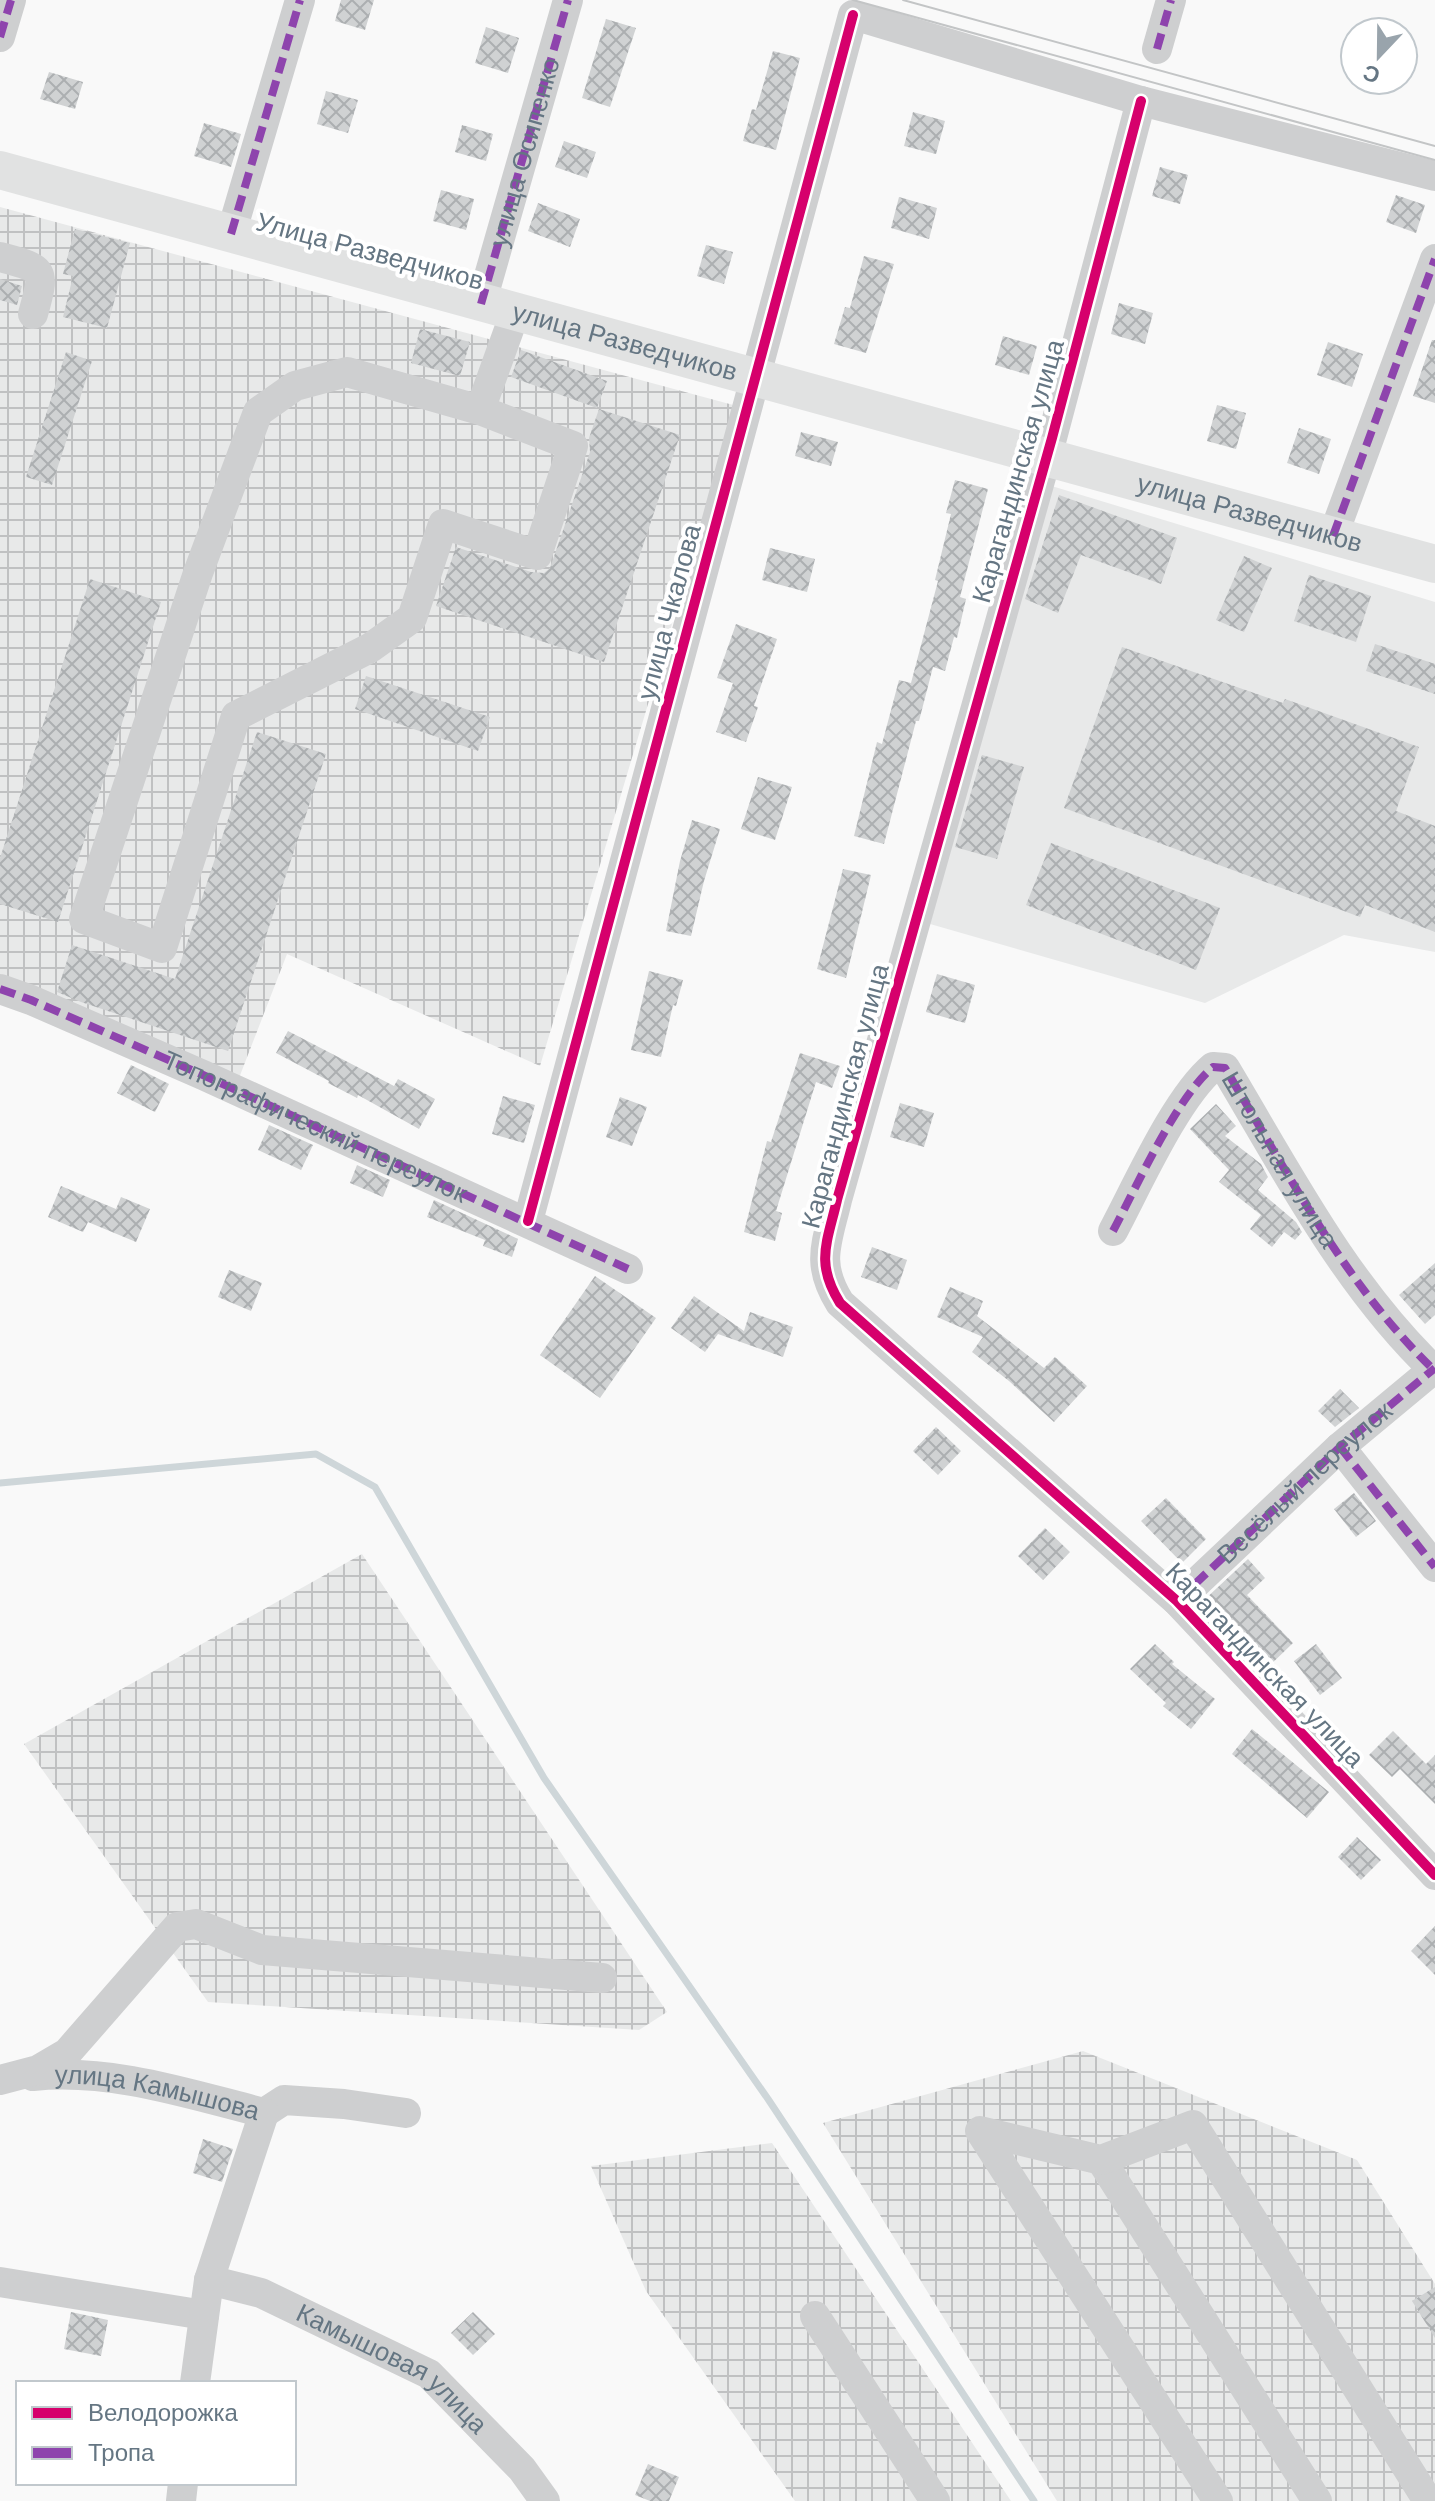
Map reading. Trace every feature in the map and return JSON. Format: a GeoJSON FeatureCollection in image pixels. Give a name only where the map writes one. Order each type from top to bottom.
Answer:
{"type":"FeatureCollection","features":[{"type":"Feature","properties":{"kind":"main road","name":"Улица Разведчиков"},"geometry":{"type":"LineString","coordinates":[[0,149],[234,225]]}},
{"type":"Feature","properties":{"kind":"main road","name":"улица Разведчиков"},"geometry":{"type":"LineString","coordinates":[[0,170],[234,225],[494,300],[1336,526],[1435,564]]}},
{"type":"Feature","properties":{"kind":"main road","name":"Улица Разведчиков"},"geometry":{"type":"LineString","coordinates":[[1336,526],[1435,542]]}},
{"type":"Feature","properties":{"kind":"street"},"geometry":{"type":"LineString","coordinates":[[0,37],[11,0]]}},
{"type":"Feature","properties":{"kind":"street"},"geometry":{"type":"LineString","coordinates":[[234,225],[300,0]]}},
{"type":"Feature","properties":{"kind":"street","name":"улица Осипенко"},"geometry":{"type":"LineString","coordinates":[[480,410],[494,300],[568,0]]}},
{"type":"Feature","properties":{"kind":"street"},"geometry":{"type":"LineString","coordinates":[[1157,49],[1171,0]]}},
{"type":"Feature","properties":{"kind":"street","name":"улица Чкалова"},"geometry":{"type":"LineString","coordinates":[[528,1221],[853,15],[1141,101]]}},
{"type":"Feature","properties":{"kind":"street"},"geometry":{"type":"LineString","coordinates":[[1141,101],[1435,176]]}},
{"type":"Feature","properties":{"kind":"street","name":"Карагандинская улица"},"geometry":{"type":"LineString","coordinates":[[1141,101],[1049,448],[823,1259],[827,1283],[840,1303],[1177,1601],[1435,1875]]}},
{"type":"Feature","properties":{"kind":"street"},"geometry":{"type":"LineString","coordinates":[[0,257],[34,267],[41,275],[41,287],[33,314]]}},
{"type":"Feature","properties":{"kind":"street"},"geometry":{"type":"LineString","coordinates":[[1336,526],[1435,259]]}},
{"type":"Feature","properties":{"kind":"street"},"geometry":{"type":"LineString","coordinates":[[347,372],[480,410],[573,446],[537,555],[443,524],[412,618],[370,648],[236,716],[162,948],[84,919],[198,573],[258,412],[295,386],[347,372]]}},
{"type":"Feature","properties":{"kind":"street","name":"Топографический переулок"},"geometry":{"type":"LineString","coordinates":[[0,989],[160,1056],[628,1269]]}},
{"type":"Feature","properties":{"kind":"street","name":"Штольная улица"},"geometry":{"type":"LineString","coordinates":[[1113,1231],[1174,1119],[1202,1076],[1213,1067],[1225,1068],[1352,1278],[1390,1325],[1434,1369]]}},
{"type":"Feature","properties":{"kind":"street","name":"Весёлый переулок"},"geometry":{"type":"LineString","coordinates":[[1177,1601],[1340,1447],[1434,1369]]}},
{"type":"Feature","properties":{"kind":"street"},"geometry":{"type":"LineString","coordinates":[[1340,1447],[1435,1567]]}},
{"type":"Feature","properties":{"kind":"street"},"geometry":{"type":"LineString","coordinates":[[0,2080],[38,2070],[67,2053],[177,1927],[196,1924],[262,1950],[602,1978]]}},
{"type":"Feature","properties":{"kind":"street","name":"улица Камышова"},"geometry":{"type":"LineString","coordinates":[[0,2080],[74,2076],[138,2081],[264,2113],[284,2100],[406,2113]]}},
{"type":"Feature","properties":{"kind":"street"},"geometry":{"type":"LineString","coordinates":[[195,2381],[209,2280],[264,2113]]}},
{"type":"Feature","properties":{"kind":"street"},"geometry":{"type":"LineString","coordinates":[[1218,2501],[980,2131],[1101,2160],[1193,2125],[1428,2501]]}},
{"type":"Feature","properties":{"kind":"street"},"geometry":{"type":"LineString","coordinates":[[1101,2160],[1317,2501]]}},
{"type":"Feature","properties":{"kind":"street","name":"Камышовая улица"},"geometry":{"type":"LineString","coordinates":[[209,2280],[261,2293],[429,2374],[522,2469],[545,2501]]}},
{"type":"Feature","properties":{"kind":"street"},"geometry":{"type":"LineString","coordinates":[[0,2282],[204,2315]]}},
{"type":"Feature","properties":{"kind":"street"},"geometry":{"type":"LineString","coordinates":[[815,2316],[935,2501]]}},
{"type":"Feature","properties":{"kind":"shaded area"},"geometry":{"type":"Polygon","coordinates":[[[0,207],[737,406],[540,1066],[287,954],[239,1078],[0,974],[0,207]]]}},
{"type":"Feature","properties":{"kind":"shaded area"},"geometry":{"type":"Polygon","coordinates":[[[1045,484],[1435,602],[1435,952],[1344,935],[1205,1003],[930,924],[1045,484]]]}},
{"type":"Feature","properties":{"kind":"shaded area"},"geometry":{"type":"Polygon","coordinates":[[[362,1554],[667,2012],[639,2030],[208,2002],[24,1744],[362,1554]]]}},
{"type":"Feature","properties":{"kind":"shaded area"},"geometry":{"type":"Polygon","coordinates":[[[1083,2051],[1357,2160],[1435,2284],[1435,2501],[1057,2501],[823,2123],[1083,2051]]]}},
{"type":"Feature","properties":{"kind":"shaded area"},"geometry":{"type":"Polygon","coordinates":[[[772,2143],[1011,2501],[795,2501],[646,2291],[591,2166],[772,2143]]]}},
{"type":"Feature","properties":{"kind":"building"},"geometry":{"type":"Polygon","coordinates":[[[341,0],[374,0],[365,30],[335,21],[341,0]]]}},
{"type":"Feature","properties":{"kind":"building"},"geometry":{"type":"Polygon","coordinates":[[[606,19],[636,28],[610,107],[582,98],[606,19]]]}},
{"type":"Feature","properties":{"kind":"building"},"geometry":{"type":"Polygon","coordinates":[[[486,27],[519,38],[508,73],[475,63],[486,27]]]}},
{"type":"Feature","properties":{"kind":"building"},"geometry":{"type":"Polygon","coordinates":[[[773,51],[800,58],[776,150],[743,141],[752,109],[756,110],[773,51]]]}},
{"type":"Feature","properties":{"kind":"building"},"geometry":{"type":"Polygon","coordinates":[[[49,72],[83,82],[75,109],[40,99],[49,72]]]}},
{"type":"Feature","properties":{"kind":"building"},"geometry":{"type":"Polygon","coordinates":[[[326,91],[358,100],[348,133],[317,124],[326,91]]]}},
{"type":"Feature","properties":{"kind":"building"},"geometry":{"type":"Polygon","coordinates":[[[913,112],[945,121],[936,154],[904,146],[913,112]]]}},
{"type":"Feature","properties":{"kind":"building"},"geometry":{"type":"Polygon","coordinates":[[[204,123],[241,134],[231,167],[194,156],[204,123]]]}},
{"type":"Feature","properties":{"kind":"building"},"geometry":{"type":"Polygon","coordinates":[[[462,125],[493,134],[486,161],[455,152],[462,125]]]}},
{"type":"Feature","properties":{"kind":"building"},"geometry":{"type":"Polygon","coordinates":[[[564,141],[596,152],[587,178],[555,167],[564,141]]]}},
{"type":"Feature","properties":{"kind":"building"},"geometry":{"type":"Polygon","coordinates":[[[1160,167],[1188,175],[1180,204],[1152,196],[1160,167]]]}},
{"type":"Feature","properties":{"kind":"building"},"geometry":{"type":"Polygon","coordinates":[[[441,190],[474,199],[466,230],[433,221],[441,190]]]}},
{"type":"Feature","properties":{"kind":"building"},"geometry":{"type":"Polygon","coordinates":[[[1396,195],[1425,205],[1416,233],[1386,222],[1396,195]]]}},
{"type":"Feature","properties":{"kind":"building"},"geometry":{"type":"Polygon","coordinates":[[[899,197],[937,208],[929,239],[891,228],[899,197]]]}},
{"type":"Feature","properties":{"kind":"building"},"geometry":{"type":"Polygon","coordinates":[[[538,203],[580,219],[570,247],[528,231],[538,203]]]}},
{"type":"Feature","properties":{"kind":"building"},"geometry":{"type":"Polygon","coordinates":[[[75,229],[130,243],[107,328],[63,317],[73,276],[63,274],[75,229]]]}},
{"type":"Feature","properties":{"kind":"building"},"geometry":{"type":"Polygon","coordinates":[[[706,245],[733,252],[724,284],[697,276],[706,245]]]}},
{"type":"Feature","properties":{"kind":"building"},"geometry":{"type":"Polygon","coordinates":[[[864,256],[894,264],[866,353],[834,344],[845,307],[850,308],[864,256]]]}},
{"type":"Feature","properties":{"kind":"building"},"geometry":{"type":"Polygon","coordinates":[[[0,279],[22,286],[17,305],[0,300],[0,279]]]}},
{"type":"Feature","properties":{"kind":"building"},"geometry":{"type":"Polygon","coordinates":[[[1119,303],[1153,313],[1145,344],[1111,334],[1119,303]]]}},
{"type":"Feature","properties":{"kind":"building"},"geometry":{"type":"Polygon","coordinates":[[[420,329],[470,342],[460,376],[411,363],[420,329]]]}},
{"type":"Feature","properties":{"kind":"building"},"geometry":{"type":"Polygon","coordinates":[[[1003,336],[1037,346],[1029,375],[995,365],[1003,336]]]}},
{"type":"Feature","properties":{"kind":"building"},"geometry":{"type":"Polygon","coordinates":[[[1432,340],[1435,340],[1435,403],[1413,396],[1432,340]]]}},
{"type":"Feature","properties":{"kind":"building"},"geometry":{"type":"Polygon","coordinates":[[[1328,342],[1363,354],[1352,387],[1317,375],[1328,342]]]}},
{"type":"Feature","properties":{"kind":"building"},"geometry":{"type":"Polygon","coordinates":[[[521,350],[607,381],[597,408],[511,377],[521,350]]]}},
{"type":"Feature","properties":{"kind":"building"},"geometry":{"type":"Polygon","coordinates":[[[66,352],[92,361],[52,485],[26,477],[66,352]]]}},
{"type":"Feature","properties":{"kind":"building"},"geometry":{"type":"Polygon","coordinates":[[[1217,405],[1246,413],[1236,449],[1207,441],[1217,405]]]}},
{"type":"Feature","properties":{"kind":"building"},"geometry":{"type":"Polygon","coordinates":[[[599,409],[680,435],[604,662],[436,606],[456,547],[531,572],[544,573],[550,568],[590,452],[589,438],[599,409]]]}},
{"type":"Feature","properties":{"kind":"building"},"geometry":{"type":"Polygon","coordinates":[[[1299,428],[1331,439],[1319,474],[1287,463],[1299,428]]]}},
{"type":"Feature","properties":{"kind":"building"},"geometry":{"type":"Polygon","coordinates":[[[801,432],[838,442],[831,466],[795,456],[801,432]]]}},
{"type":"Feature","properties":{"kind":"building"},"geometry":{"type":"Polygon","coordinates":[[[955,480],[988,489],[960,597],[966,599],[957,638],[954,637],[945,671],[933,667],[884,844],[854,836],[877,742],[882,744],[899,680],[911,683],[938,581],[935,580],[951,514],[946,513],[955,480]]]}},
{"type":"Feature","properties":{"kind":"building"},"geometry":{"type":"Polygon","coordinates":[[[1059,495],[1177,538],[1161,584],[1081,555],[1058,613],[1025,599],[1059,495]]]}},
{"type":"Feature","properties":{"kind":"building"},"geometry":{"type":"Polygon","coordinates":[[[770,548],[815,559],[807,592],[762,580],[770,548]]]}},
{"type":"Feature","properties":{"kind":"building"},"geometry":{"type":"Polygon","coordinates":[[[1244,556],[1272,568],[1244,632],[1216,620],[1244,556]]]}},
{"type":"Feature","properties":{"kind":"building"},"geometry":{"type":"Polygon","coordinates":[[[1309,575],[1371,596],[1356,642],[1294,621],[1309,575]]]}},
{"type":"Feature","properties":{"kind":"building"},"geometry":{"type":"Polygon","coordinates":[[[90,579],[161,602],[58,922],[0,904],[0,858],[90,579]]]}},
{"type":"Feature","properties":{"kind":"building"},"geometry":{"type":"Polygon","coordinates":[[[736,624],[777,639],[754,706],[758,707],[746,742],[716,732],[733,683],[717,678],[736,624]]]}},
{"type":"Feature","properties":{"kind":"building"},"geometry":{"type":"Polygon","coordinates":[[[1375,644],[1435,664],[1435,694],[1366,671],[1375,644]]]}},
{"type":"Feature","properties":{"kind":"building"},"geometry":{"type":"Polygon","coordinates":[[[1122,647],[1283,703],[1285,699],[1419,747],[1396,811],[1435,826],[1435,932],[1365,905],[1360,917],[1064,808],[1122,647]]]}},
{"type":"Feature","properties":{"kind":"building"},"geometry":{"type":"Polygon","coordinates":[[[366,676],[490,717],[478,751],[355,709],[366,676]]]}},
{"type":"Feature","properties":{"kind":"building"},"geometry":{"type":"Polygon","coordinates":[[[257,732],[326,754],[228,1051],[57,992],[72,945],[175,979],[257,732]]]}},
{"type":"Feature","properties":{"kind":"building"},"geometry":{"type":"Polygon","coordinates":[[[982,755],[1024,767],[997,859],[955,847],[982,755]]]}},
{"type":"Feature","properties":{"kind":"building"},"geometry":{"type":"Polygon","coordinates":[[[758,777],[792,787],[775,840],[741,829],[758,777]]]}},
{"type":"Feature","properties":{"kind":"building"},"geometry":{"type":"Polygon","coordinates":[[[692,820],[720,829],[691,936],[666,931],[692,820]]]}},
{"type":"Feature","properties":{"kind":"building"},"geometry":{"type":"Polygon","coordinates":[[[1051,843],[1220,908],[1196,970],[1026,905],[1051,843]]]}},
{"type":"Feature","properties":{"kind":"building"},"geometry":{"type":"Polygon","coordinates":[[[843,869],[871,875],[846,978],[817,969],[843,869]]]}},
{"type":"Feature","properties":{"kind":"building"},"geometry":{"type":"Polygon","coordinates":[[[649,971],[683,980],[676,1006],[673,1005],[661,1057],[631,1050],[649,971]]]}},
{"type":"Feature","properties":{"kind":"building"},"geometry":{"type":"Polygon","coordinates":[[[937,974],[975,985],[965,1023],[926,1012],[937,974]]]}},
{"type":"Feature","properties":{"kind":"building"},"geometry":{"type":"Polygon","coordinates":[[[288,1031],[394,1086],[398,1079],[435,1099],[419,1129],[276,1053],[288,1031]]]}},
{"type":"Feature","properties":{"kind":"building"},"geometry":{"type":"Polygon","coordinates":[[[800,1053],[840,1066],[832,1088],[816,1082],[776,1211],[782,1213],[775,1241],[744,1232],[767,1141],[771,1142],[800,1053]]]}},
{"type":"Feature","properties":{"kind":"building"},"geometry":{"type":"Polygon","coordinates":[[[131,1065],[169,1084],[155,1112],[117,1093],[131,1065]]]}},
{"type":"Feature","properties":{"kind":"building"},"geometry":{"type":"Polygon","coordinates":[[[503,1096],[535,1105],[524,1143],[492,1134],[503,1096]]]}},
{"type":"Feature","properties":{"kind":"building"},"geometry":{"type":"Polygon","coordinates":[[[620,1097],[647,1107],[632,1146],[606,1137],[620,1097]]]}},
{"type":"Feature","properties":{"kind":"building"},"geometry":{"type":"Polygon","coordinates":[[[900,1103],[934,1113],[924,1147],[890,1137],[900,1103]]]}},
{"type":"Feature","properties":{"kind":"building"},"geometry":{"type":"Polygon","coordinates":[[[1216,1104],[1236,1126],[1225,1136],[1261,1164],[1268,1177],[1258,1190],[1296,1222],[1302,1232],[1295,1240],[1284,1232],[1272,1247],[1250,1229],[1261,1215],[1219,1182],[1229,1170],[1190,1129],[1216,1104]]]}},
{"type":"Feature","properties":{"kind":"building"},"geometry":{"type":"Polygon","coordinates":[[[269,1125],[313,1145],[301,1170],[258,1150],[269,1125]]]}},
{"type":"Feature","properties":{"kind":"building"},"geometry":{"type":"Polygon","coordinates":[[[357,1165],[390,1180],[383,1197],[350,1183],[357,1165]]]}},
{"type":"Feature","properties":{"kind":"building"},"geometry":{"type":"Polygon","coordinates":[[[61,1186],[116,1209],[121,1197],[150,1209],[136,1242],[88,1222],[83,1232],[48,1217],[61,1186]]]}},
{"type":"Feature","properties":{"kind":"building"},"geometry":{"type":"Polygon","coordinates":[[[434,1200],[518,1239],[512,1257],[483,1246],[485,1240],[427,1217],[434,1200]]]}},
{"type":"Feature","properties":{"kind":"building"},"geometry":{"type":"Polygon","coordinates":[[[872,1247],[907,1260],[897,1290],[861,1277],[872,1247]]]}},
{"type":"Feature","properties":{"kind":"building"},"geometry":{"type":"Polygon","coordinates":[[[1435,1263],[1435,1315],[1425,1324],[1399,1295],[1435,1263]]]}},
{"type":"Feature","properties":{"kind":"building"},"geometry":{"type":"Polygon","coordinates":[[[229,1270],[262,1283],[251,1311],[218,1297],[229,1270]]]}},
{"type":"Feature","properties":{"kind":"building"},"geometry":{"type":"Polygon","coordinates":[[[595,1276],[656,1318],[600,1398],[540,1355],[595,1276]]]}},
{"type":"Feature","properties":{"kind":"building"},"geometry":{"type":"Polygon","coordinates":[[[950,1287],[983,1301],[977,1316],[1044,1368],[1055,1357],[1087,1386],[1054,1422],[972,1352],[983,1337],[937,1317],[950,1287]]]}},
{"type":"Feature","properties":{"kind":"building"},"geometry":{"type":"Polygon","coordinates":[[[694,1296],[744,1331],[750,1312],[793,1327],[783,1357],[718,1334],[705,1352],[671,1328],[694,1296]]]}},
{"type":"Feature","properties":{"kind":"building"},"geometry":{"type":"Polygon","coordinates":[[[1340,1389],[1359,1408],[1335,1427],[1318,1411],[1340,1389]]]}},
{"type":"Feature","properties":{"kind":"building"},"geometry":{"type":"Polygon","coordinates":[[[936,1427],[961,1451],[938,1475],[913,1451],[936,1427]]]}},
{"type":"Feature","properties":{"kind":"building"},"geometry":{"type":"Polygon","coordinates":[[[1354,1493],[1376,1521],[1356,1537],[1334,1509],[1354,1493]]]}},
{"type":"Feature","properties":{"kind":"building"},"geometry":{"type":"Polygon","coordinates":[[[1166,1498],[1206,1539],[1182,1563],[1141,1521],[1166,1498]]]}},
{"type":"Feature","properties":{"kind":"building"},"geometry":{"type":"Polygon","coordinates":[[[1045,1528],[1070,1552],[1043,1580],[1018,1556],[1045,1528]]]}},
{"type":"Feature","properties":{"kind":"building"},"geometry":{"type":"Polygon","coordinates":[[[1248,1559],[1265,1578],[1247,1595],[1293,1643],[1266,1669],[1202,1602],[1248,1559]]]}},
{"type":"Feature","properties":{"kind":"building"},"geometry":{"type":"Polygon","coordinates":[[[1155,1644],[1174,1662],[1172,1664],[1215,1699],[1191,1729],[1163,1706],[1166,1703],[1130,1669],[1155,1644]]]}},
{"type":"Feature","properties":{"kind":"building"},"geometry":{"type":"Polygon","coordinates":[[[1316,1644],[1342,1678],[1320,1695],[1294,1661],[1316,1644]]]}},
{"type":"Feature","properties":{"kind":"building"},"geometry":{"type":"Polygon","coordinates":[[[1252,1729],[1329,1792],[1307,1818],[1232,1754],[1252,1729]]]}},
{"type":"Feature","properties":{"kind":"building"},"geometry":{"type":"Polygon","coordinates":[[[1393,1731],[1426,1764],[1435,1755],[1435,1804],[1400,1769],[1392,1777],[1369,1755],[1393,1731]]]}},
{"type":"Feature","properties":{"kind":"building"},"geometry":{"type":"Polygon","coordinates":[[[1357,1837],[1381,1860],[1361,1880],[1338,1857],[1357,1837]]]}},
{"type":"Feature","properties":{"kind":"building"},"geometry":{"type":"Polygon","coordinates":[[[1435,1926],[1435,1975],[1411,1951],[1435,1926]]]}},
{"type":"Feature","properties":{"kind":"building"},"geometry":{"type":"Polygon","coordinates":[[[203,2139],[233,2149],[222,2182],[193,2173],[203,2139]]]}},
{"type":"Feature","properties":{"kind":"building"},"geometry":{"type":"Polygon","coordinates":[[[1435,2287],[1435,2338],[1412,2301],[1435,2287]]]}},
{"type":"Feature","properties":{"kind":"building"},"geometry":{"type":"Polygon","coordinates":[[[71,2312],[108,2320],[101,2356],[64,2349],[71,2312]]]}},
{"type":"Feature","properties":{"kind":"building"},"geometry":{"type":"Polygon","coordinates":[[[473,2312],[495,2334],[473,2355],[451,2333],[473,2312]]]}},
{"type":"Feature","properties":{"kind":"building"},"geometry":{"type":"Polygon","coordinates":[[[648,2464],[679,2477],[669,2501],[650,2501],[635,2495],[648,2464]]]}},
{"type":"Feature","properties":{"kind":"waterway"},"geometry":{"type":"LineString","coordinates":[[0,1483],[316,1454],[375,1487],[544,1778],[768,2099],[1034,2501]]}},
{"type":"Feature","properties":{"kind":"tram line"},"geometry":{"type":"LineString","coordinates":[[853,0],[1435,160]]}},
{"type":"Feature","properties":{"kind":"tram line"},"geometry":{"type":"LineString","coordinates":[[903,0],[1435,146]]}},
{"type":"Feature","properties":{"kind":"marked path"},"geometry":{"type":"LineString","coordinates":[[0,37],[11,0]]}},
{"type":"Feature","properties":{"kind":"marked path"},"geometry":{"type":"LineString","coordinates":[[231,234],[300,0]]}},
{"type":"Feature","properties":{"kind":"marked path"},"geometry":{"type":"LineString","coordinates":[[481,304],[568,0]]}},
{"type":"Feature","properties":{"kind":"marked path"},"geometry":{"type":"LineString","coordinates":[[1157,49],[1171,0]]}},
{"type":"Feature","properties":{"kind":"marked path"},"geometry":{"type":"LineString","coordinates":[[1333,536],[1435,259]]}},
{"type":"Feature","properties":{"kind":"marked path"},"geometry":{"type":"LineString","coordinates":[[0,989],[203,1075],[628,1269]]}},
{"type":"Feature","properties":{"kind":"marked path"},"geometry":{"type":"LineString","coordinates":[[1113,1231],[1185,1099],[1213,1067],[1225,1068],[1295,1187],[1346,1265],[1403,1338],[1435,1371]]}},
{"type":"Feature","properties":{"kind":"marked path"},"geometry":{"type":"LineString","coordinates":[[1177,1601],[1340,1447],[1435,1368]]}},
{"type":"Feature","properties":{"kind":"marked path"},"geometry":{"type":"LineString","coordinates":[[1340,1447],[1435,1567]]}},
{"type":"Feature","properties":{"kind":"cycle path"},"geometry":{"type":"LineString","coordinates":[[528,1221],[853,15]]}},
{"type":"Feature","properties":{"kind":"cycle path"},"geometry":{"type":"LineString","coordinates":[[1141,101],[1052,438],[837,1200],[825,1264],[832,1289],[840,1303],[1177,1601],[1435,1875]]}}]}
